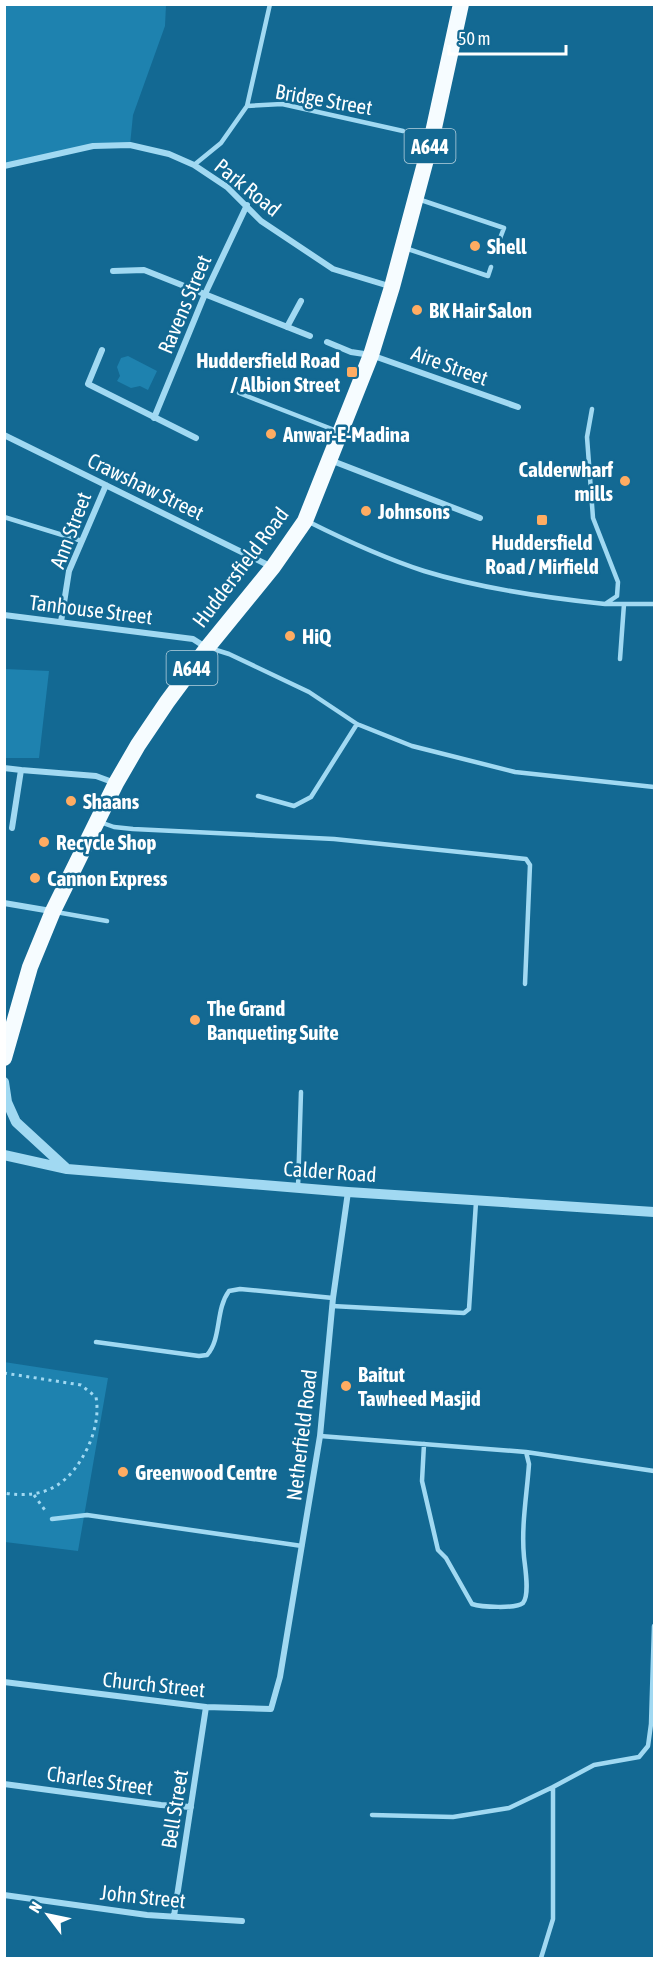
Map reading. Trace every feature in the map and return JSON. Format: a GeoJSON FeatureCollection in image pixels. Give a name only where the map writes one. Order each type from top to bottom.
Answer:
{"type":"FeatureCollection","features":[{"type":"Feature","properties":{"kind":"highway","name":"Huddersfield Road"},"geometry":{"type":"LineString","coordinates":[[4,1058],[30,967],[53,911],[116,783],[138,745],[207,648],[273,567],[305,520],[371,355],[392,287],[432,136],[461,4]]}},
{"type":"Feature","properties":{"kind":"street","name":"Park Road"},"geometry":{"type":"LineString","coordinates":[[4,166],[93,146],[130,145],[169,154],[194,165],[226,187],[247,204],[261,221],[333,269],[392,287]]}},
{"type":"Feature","properties":{"kind":"street","name":"Ravens Street"},"geometry":{"type":"LineString","coordinates":[[154,418],[205,294],[247,204]]}},
{"type":"Feature","properties":{"kind":"street"},"geometry":{"type":"LineString","coordinates":[[114,271],[144,270],[310,336]]}},
{"type":"Feature","properties":{"kind":"street"},"geometry":{"type":"LineString","coordinates":[[287,327],[301,301]]}},
{"type":"Feature","properties":{"kind":"street","name":"Aire Street"},"geometry":{"type":"LineString","coordinates":[[327,342],[351,352],[371,355],[518,407]]}},
{"type":"Feature","properties":{"kind":"street"},"geometry":{"type":"LineString","coordinates":[[102,350],[88,384],[196,438]]}},
{"type":"Feature","properties":{"kind":"street","name":"Crawshaw Street"},"geometry":{"type":"LineString","coordinates":[[4,435],[273,567]]}},
{"type":"Feature","properties":{"kind":"street"},"geometry":{"type":"LineString","coordinates":[[330,460],[480,518]]}},
{"type":"Feature","properties":{"kind":"street","name":"Ann Street"},"geometry":{"type":"LineString","coordinates":[[61,622],[69,571],[106,485]]}},
{"type":"Feature","properties":{"kind":"street","name":"Tanhouse Street"},"geometry":{"type":"LineString","coordinates":[[4,615],[193,639],[207,648]]}},
{"type":"Feature","properties":{"kind":"street"},"geometry":{"type":"LineString","coordinates":[[4,768],[96,776],[116,783]]}},
{"type":"Feature","properties":{"kind":"street"},"geometry":{"type":"LineString","coordinates":[[12,828],[21,770]]}},
{"type":"Feature","properties":{"kind":"street"},"geometry":{"type":"LineString","coordinates":[[4,903],[53,911]]}},
{"type":"Feature","properties":{"kind":"street"},"geometry":{"type":"LineString","coordinates":[[4,1082],[7,1102],[16,1122],[67,1169]]}},
{"type":"Feature","properties":{"kind":"street","name":"Calder Road"},"geometry":{"type":"LineString","coordinates":[[4,1155],[67,1169],[348,1192],[654,1212]]}},
{"type":"Feature","properties":{"kind":"street","name":"Netherfield Road"},"geometry":{"type":"LineString","coordinates":[[279,1681],[320,1436],[332,1306],[348,1192]]}},
{"type":"Feature","properties":{"kind":"street","name":"Church Street"},"geometry":{"type":"LineString","coordinates":[[4,1682],[206,1707],[271,1709],[279,1681]]}},
{"type":"Feature","properties":{"kind":"street","name":"Bell Street"},"geometry":{"type":"LineString","coordinates":[[174,1916],[206,1707]]}},
{"type":"Feature","properties":{"kind":"street","name":"Charles Street"},"geometry":{"type":"LineString","coordinates":[[4,1784],[191,1807]]}},
{"type":"Feature","properties":{"kind":"street","name":"John Street"},"geometry":{"type":"LineString","coordinates":[[4,1895],[174,1916],[242,1921]]}},
{"type":"Feature","properties":{"kind":"lane"},"geometry":{"type":"LineString","coordinates":[[247,106],[270,4]]}},
{"type":"Feature","properties":{"kind":"lane","name":"Bridge Street"},"geometry":{"type":"LineString","coordinates":[[194,165],[221,142],[247,106],[282,104],[403,131]]}},
{"type":"Feature","properties":{"kind":"lane"},"geometry":{"type":"LineString","coordinates":[[416,199],[504,228],[499,241]]}},
{"type":"Feature","properties":{"kind":"lane"},"geometry":{"type":"LineString","coordinates":[[402,247],[488,276],[491,267]]}},
{"type":"Feature","properties":{"kind":"lane"},"geometry":{"type":"LineString","coordinates":[[239,393],[340,433]]}},
{"type":"Feature","properties":{"kind":"lane"},"geometry":{"type":"LineString","coordinates":[[592,409],[587,436],[593,518],[618,582],[617,596],[605,604]]}},
{"type":"Feature","properties":{"kind":"lane"},"geometry":{"type":"LineString","coordinates":[[4,517],[82,541]]}},
{"type":"Feature","properties":{"kind":"lane"},"geometry":{"type":"LineString","coordinates":[[305,520],[370,552],[424,571],[466,582],[605,604],[654,604]]}},
{"type":"Feature","properties":{"kind":"lane"},"geometry":{"type":"LineString","coordinates":[[620,659],[624,604]]}},
{"type":"Feature","properties":{"kind":"lane"},"geometry":{"type":"LineString","coordinates":[[207,648],[229,654],[309,692],[357,724],[412,746],[515,772],[654,788]]}},
{"type":"Feature","properties":{"kind":"lane"},"geometry":{"type":"LineString","coordinates":[[258,796],[294,807],[311,797],[357,724]]}},
{"type":"Feature","properties":{"kind":"lane"},"geometry":{"type":"LineString","coordinates":[[98,821],[133,829],[334,839],[526,859],[530,865],[525,984]]}},
{"type":"Feature","properties":{"kind":"lane"},"geometry":{"type":"LineString","coordinates":[[53,911],[107,921]]}},
{"type":"Feature","properties":{"kind":"lane"},"geometry":{"type":"LineString","coordinates":[[298,1188],[301,1092]]}},
{"type":"Feature","properties":{"kind":"lane"},"geometry":{"type":"LineString","coordinates":[[332,1306],[464,1313],[469,1309],[476,1200]]}},
{"type":"Feature","properties":{"kind":"lane"},"geometry":{"type":"LineString","coordinates":[[96,1342],[199,1356],[207,1355],[213,1348],[222,1300],[229,1291],[240,1289],[333,1298]]}},
{"type":"Feature","properties":{"kind":"lane"},"geometry":{"type":"LineString","coordinates":[[320,1436],[526,1452],[654,1471]]}},
{"type":"Feature","properties":{"kind":"lane"},"geometry":{"type":"LineString","coordinates":[[424,1444],[422,1481],[438,1551],[446,1558],[472,1604],[479,1606],[516,1606],[523,1602],[527,1594],[523,1543],[529,1464],[526,1452]]}},
{"type":"Feature","properties":{"kind":"lane"},"geometry":{"type":"LineString","coordinates":[[52,1519],[87,1515],[302,1546]]}},
{"type":"Feature","properties":{"kind":"lane"},"geometry":{"type":"LineString","coordinates":[[372,1815],[453,1817],[509,1808],[594,1765],[639,1757],[648,1746],[651,1724],[654,1626]]}},
{"type":"Feature","properties":{"kind":"lane"},"geometry":{"type":"LineString","coordinates":[[541,1959],[553,1919],[553,1787]]}},
{"type":"Feature","properties":{"kind":"path"},"geometry":{"type":"LineString","coordinates":[[4,1372],[81,1385],[96,1397],[98,1412],[92,1439],[81,1462],[70,1477],[56,1487],[34,1495],[4,1493]]}},
{"type":"Feature","properties":{"kind":"path"},"geometry":{"type":"LineString","coordinates":[[34,1495],[52,1519]]}},
{"type":"Feature","properties":{"kind":"shaded area"},"geometry":{"type":"Polygon","coordinates":[[[4,5],[166,5],[165,26],[133,115],[130,145],[93,146],[5,166],[4,5]]]}},
{"type":"Feature","properties":{"kind":"shaded area"},"geometry":{"type":"Polygon","coordinates":[[[128,356],[157,371],[148,390],[140,386],[131,388],[117,381],[120,376],[117,367],[121,358],[128,356]]]}},
{"type":"Feature","properties":{"kind":"shaded area"},"geometry":{"type":"Polygon","coordinates":[[[5,669],[49,671],[39,758],[5,758],[5,669]]]}},
{"type":"Feature","properties":{"kind":"shaded area"},"geometry":{"type":"Polygon","coordinates":[[[4,1362],[108,1378],[78,1551],[5,1542],[4,1362]]]}},
{"type":"Feature","properties":{"kind":"place","name":"Shell"},"geometry":{"type":"Point","coordinates":[475,246]}},
{"type":"Feature","properties":{"kind":"place","name":"BK Hair Salon"},"geometry":{"type":"Point","coordinates":[417,310]}},
{"type":"Feature","properties":{"kind":"place","name":"Huddersfield Road / Albion Street"},"geometry":{"type":"Point","coordinates":[352,372]}},
{"type":"Feature","properties":{"kind":"place","name":"Anwar-E-Madina"},"geometry":{"type":"Point","coordinates":[271,434]}},
{"type":"Feature","properties":{"kind":"place","name":"Calderwharf mills"},"geometry":{"type":"Point","coordinates":[625,481]}},
{"type":"Feature","properties":{"kind":"place","name":"Johnsons"},"geometry":{"type":"Point","coordinates":[366,511]}},
{"type":"Feature","properties":{"kind":"place","name":"Huddersfield Road / Mirfield"},"geometry":{"type":"Point","coordinates":[542,520]}},
{"type":"Feature","properties":{"kind":"place","name":"HiQ"},"geometry":{"type":"Point","coordinates":[290,636]}},
{"type":"Feature","properties":{"kind":"place","name":"Shaans"},"geometry":{"type":"Point","coordinates":[71,801]}},
{"type":"Feature","properties":{"kind":"place","name":"Recycle Shop"},"geometry":{"type":"Point","coordinates":[44,842]}},
{"type":"Feature","properties":{"kind":"place","name":"Cannon Express"},"geometry":{"type":"Point","coordinates":[35,878]}},
{"type":"Feature","properties":{"kind":"place","name":"The Grand Banqueting Suite"},"geometry":{"type":"Point","coordinates":[195,1020]}},
{"type":"Feature","properties":{"kind":"place","name":"Baitut Tawheed Masjid"},"geometry":{"type":"Point","coordinates":[346,1386]}},
{"type":"Feature","properties":{"kind":"place","name":"Greenwood Centre"},"geometry":{"type":"Point","coordinates":[123,1472]}}]}
